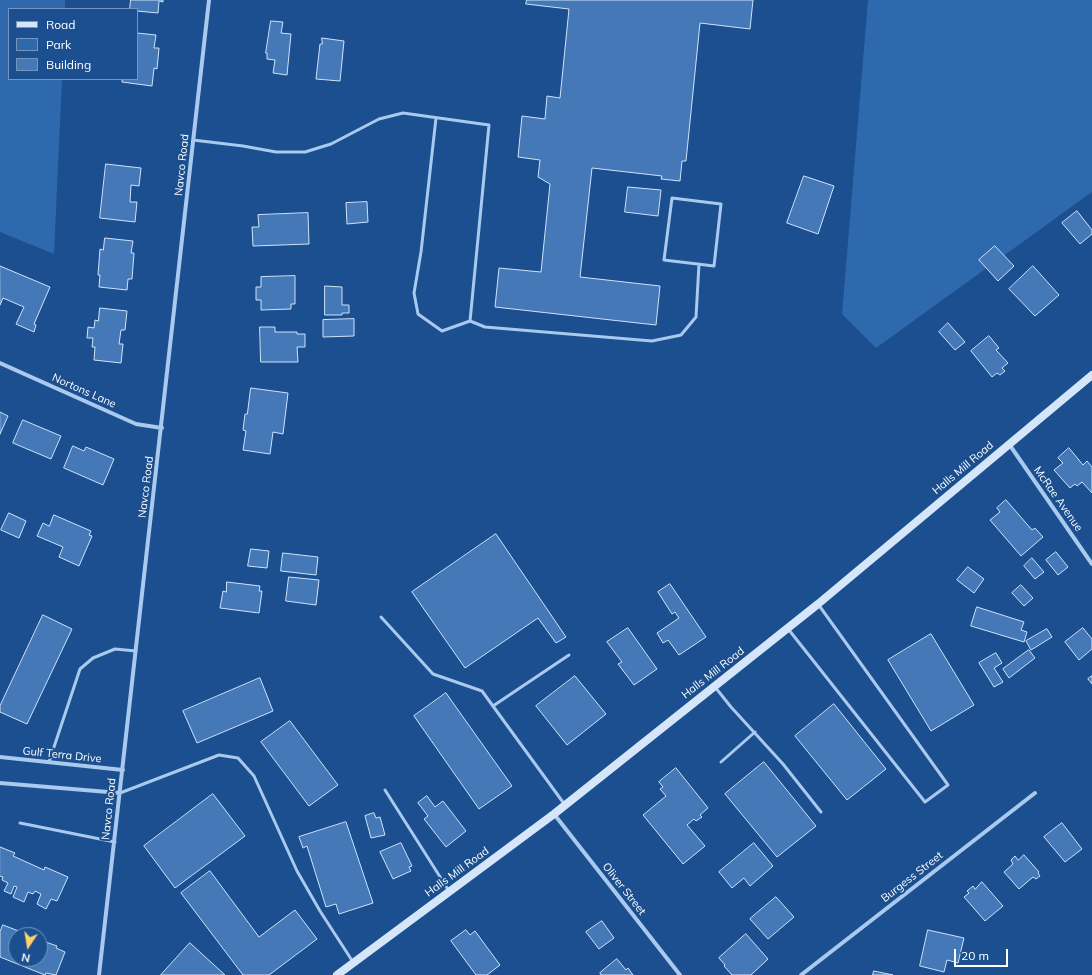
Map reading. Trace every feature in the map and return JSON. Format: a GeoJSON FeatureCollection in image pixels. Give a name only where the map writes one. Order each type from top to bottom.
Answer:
{"type":"FeatureCollection","features":[{"type":"Feature","properties":{"kind":"street","name":"Navco Road"},"geometry":{"type":"LineString","coordinates":[[100,975],[209,0]]}},
{"type":"Feature","properties":{"kind":"street","name":"Nortons Lane"},"geometry":{"type":"LineString","coordinates":[[0,364],[136,424],[162,428]]}},
{"type":"Feature","properties":{"kind":"street","name":"Halls Mill Road"},"geometry":{"type":"LineString","coordinates":[[337,975],[565,806],[818,604],[1092,375]]}},
{"type":"Feature","properties":{"kind":"street","name":"McRae Avenue"},"geometry":{"type":"LineString","coordinates":[[1009,444],[1092,564]]}},
{"type":"Feature","properties":{"kind":"street","name":"Gulf Terra Drive"},"geometry":{"type":"LineString","coordinates":[[0,757],[123,770]]}},
{"type":"Feature","properties":{"kind":"street"},"geometry":{"type":"LineString","coordinates":[[0,783],[120,793]]}},
{"type":"Feature","properties":{"kind":"street","name":"Burgess Street"},"geometry":{"type":"LineString","coordinates":[[801,975],[1035,793]]}},
{"type":"Feature","properties":{"kind":"street","name":"Oliver Street"},"geometry":{"type":"LineString","coordinates":[[554,814],[680,975]]}},
{"type":"Feature","properties":{"kind":"lane"},"geometry":{"type":"LineString","coordinates":[[193,140],[243,146],[276,152],[305,152],[331,144],[379,119],[403,113],[488,125],[470,321]]}},
{"type":"Feature","properties":{"kind":"lane"},"geometry":{"type":"LineString","coordinates":[[436,118],[414,293],[418,314],[442,331],[470,321],[485,327],[652,341],[681,335],[696,317],[699,264]]}},
{"type":"Feature","properties":{"kind":"lane"},"geometry":{"type":"LineString","coordinates":[[672,198],[722,204],[714,266],[699,264],[664,260],[672,198]]}},
{"type":"Feature","properties":{"kind":"lane"},"geometry":{"type":"LineString","coordinates":[[787,628],[925,802],[948,785],[818,604]]}},
{"type":"Feature","properties":{"kind":"lane"},"geometry":{"type":"LineString","coordinates":[[380,617],[433,674],[482,691],[565,806]]}},
{"type":"Feature","properties":{"kind":"lane"},"geometry":{"type":"LineString","coordinates":[[49,762],[80,669],[93,658],[115,650],[136,651]]}},
{"type":"Feature","properties":{"kind":"lane"},"geometry":{"type":"LineString","coordinates":[[493,706],[569,655]]}},
{"type":"Feature","properties":{"kind":"lane"},"geometry":{"type":"LineString","coordinates":[[714,686],[731,707],[755,732],[821,812]]}},
{"type":"Feature","properties":{"kind":"lane"},"geometry":{"type":"LineString","coordinates":[[721,762],[755,732]]}},
{"type":"Feature","properties":{"kind":"lane"},"geometry":{"type":"LineString","coordinates":[[120,793],[219,755],[238,758],[254,776],[297,871],[320,912],[354,963]]}},
{"type":"Feature","properties":{"kind":"lane"},"geometry":{"type":"LineString","coordinates":[[385,790],[449,891]]}},
{"type":"Feature","properties":{"kind":"lane"},"geometry":{"type":"LineString","coordinates":[[20,823],[115,842]]}},
{"type":"Feature","properties":{"kind":"green space"},"geometry":{"type":"Polygon","coordinates":[[[0,0],[65,0],[65,8],[8,8],[8,80],[62,80],[54,254],[0,232],[0,0]]]}},
{"type":"Feature","properties":{"kind":"green space"},"geometry":{"type":"Polygon","coordinates":[[[868,0],[1092,0],[1092,192],[876,348],[842,314],[868,0]]]}},
{"type":"Feature","properties":{"kind":"building"},"geometry":{"type":"Polygon","coordinates":[[[131,0],[163,0],[163,2],[159,1],[158,13],[138,11],[138,8],[130,8],[131,0]]]}},
{"type":"Feature","properties":{"kind":"building"},"geometry":{"type":"Polygon","coordinates":[[[527,0],[753,0],[750,29],[700,23],[686,161],[682,161],[680,181],[661,179],[662,176],[592,168],[580,277],[660,286],[656,325],[495,307],[499,268],[541,272],[550,184],[538,177],[540,160],[518,157],[522,116],[545,119],[547,96],[560,98],[569,9],[526,4],[527,0]]]}},
{"type":"Feature","properties":{"kind":"building"},"geometry":{"type":"Polygon","coordinates":[[[271,21],[283,22],[281,33],[291,34],[287,75],[273,73],[275,60],[267,59],[266,53],[271,21]]]}},
{"type":"Feature","properties":{"kind":"building"},"geometry":{"type":"Polygon","coordinates":[[[138,33],[156,35],[154,48],[159,48],[157,69],[154,68],[152,86],[122,82],[122,80],[138,80],[138,33]]]}},
{"type":"Feature","properties":{"kind":"building"},"geometry":{"type":"Polygon","coordinates":[[[322,38],[344,41],[340,81],[316,79],[322,38]]]}},
{"type":"Feature","properties":{"kind":"building"},"geometry":{"type":"Polygon","coordinates":[[[106,164],[141,168],[139,186],[131,185],[130,202],[137,202],[135,222],[100,218],[106,164]]]}},
{"type":"Feature","properties":{"kind":"building"},"geometry":{"type":"Polygon","coordinates":[[[804,176],[834,186],[818,234],[787,223],[804,176]]]}},
{"type":"Feature","properties":{"kind":"building"},"geometry":{"type":"Polygon","coordinates":[[[628,187],[661,190],[658,216],[625,212],[628,187]]]}},
{"type":"Feature","properties":{"kind":"building"},"geometry":{"type":"Polygon","coordinates":[[[367,202],[368,222],[347,224],[346,203],[367,202]]]}},
{"type":"Feature","properties":{"kind":"building"},"geometry":{"type":"Polygon","coordinates":[[[1077,211],[1092,230],[1092,234],[1080,244],[1062,223],[1077,211]]]}},
{"type":"Feature","properties":{"kind":"building"},"geometry":{"type":"Polygon","coordinates":[[[308,213],[309,244],[253,246],[252,227],[259,227],[258,215],[308,213]]]}},
{"type":"Feature","properties":{"kind":"building"},"geometry":{"type":"Polygon","coordinates":[[[105,238],[133,241],[131,253],[134,253],[132,279],[128,279],[127,290],[99,287],[100,275],[98,275],[100,249],[103,250],[105,238]]]}},
{"type":"Feature","properties":{"kind":"building"},"geometry":{"type":"Polygon","coordinates":[[[995,246],[1014,266],[998,281],[979,260],[995,246]]]}},
{"type":"Feature","properties":{"kind":"building"},"geometry":{"type":"Polygon","coordinates":[[[0,266],[50,287],[34,324],[36,325],[34,332],[16,324],[24,307],[3,298],[0,305],[0,266]]]}},
{"type":"Feature","properties":{"kind":"building"},"geometry":{"type":"Polygon","coordinates":[[[1033,266],[1059,295],[1035,316],[1009,289],[1033,266]]]}},
{"type":"Feature","properties":{"kind":"building"},"geometry":{"type":"Polygon","coordinates":[[[295,276],[295,304],[291,304],[291,309],[261,310],[261,300],[256,300],[256,287],[261,287],[261,277],[295,276]]]}},
{"type":"Feature","properties":{"kind":"building"},"geometry":{"type":"Polygon","coordinates":[[[325,286],[342,287],[342,305],[349,305],[349,313],[342,313],[342,315],[325,315],[325,286]]]}},
{"type":"Feature","properties":{"kind":"building"},"geometry":{"type":"Polygon","coordinates":[[[100,308],[127,311],[125,330],[121,330],[119,344],[123,344],[121,363],[94,360],[95,347],[92,347],[93,338],[87,338],[88,327],[94,328],[95,320],[98,321],[100,308]]]}},
{"type":"Feature","properties":{"kind":"building"},"geometry":{"type":"Polygon","coordinates":[[[354,319],[354,336],[323,337],[323,320],[354,319]]]}},
{"type":"Feature","properties":{"kind":"building"},"geometry":{"type":"Polygon","coordinates":[[[948,323],[965,342],[955,350],[939,332],[948,323]]]}},
{"type":"Feature","properties":{"kind":"building"},"geometry":{"type":"Polygon","coordinates":[[[260,327],[275,327],[275,332],[297,332],[297,334],[305,334],[305,347],[297,347],[298,362],[261,362],[260,327]]]}},
{"type":"Feature","properties":{"kind":"building"},"geometry":{"type":"Polygon","coordinates":[[[989,336],[999,348],[996,350],[1008,363],[1002,368],[1005,371],[1000,375],[997,373],[992,377],[971,351],[989,336]]]}},
{"type":"Feature","properties":{"kind":"building"},"geometry":{"type":"Polygon","coordinates":[[[251,388],[288,393],[283,434],[273,432],[270,454],[243,450],[246,431],[243,430],[245,414],[247,414],[251,388]]]}},
{"type":"Feature","properties":{"kind":"building"},"geometry":{"type":"Polygon","coordinates":[[[0,412],[8,416],[0,434],[0,412]]]}},
{"type":"Feature","properties":{"kind":"building"},"geometry":{"type":"Polygon","coordinates":[[[23,420],[61,436],[51,459],[13,443],[23,420]]]}},
{"type":"Feature","properties":{"kind":"building"},"geometry":{"type":"Polygon","coordinates":[[[73,446],[84,451],[86,447],[114,459],[103,485],[64,468],[73,446]]]}},
{"type":"Feature","properties":{"kind":"building"},"geometry":{"type":"Polygon","coordinates":[[[1069,448],[1083,465],[1087,461],[1092,467],[1092,493],[1082,482],[1077,486],[1075,484],[1070,488],[1054,470],[1063,463],[1058,458],[1069,448]]]}},
{"type":"Feature","properties":{"kind":"building"},"geometry":{"type":"Polygon","coordinates":[[[1006,500],[1032,530],[1035,528],[1043,537],[1021,556],[990,520],[1000,512],[997,508],[1006,500]]]}},
{"type":"Feature","properties":{"kind":"building"},"geometry":{"type":"Polygon","coordinates":[[[9,513],[26,521],[19,538],[1,530],[9,513]]]}},
{"type":"Feature","properties":{"kind":"building"},"geometry":{"type":"Polygon","coordinates":[[[54,515],[91,531],[89,535],[92,536],[79,566],[59,557],[63,547],[37,536],[43,523],[49,526],[54,515]]]}},
{"type":"Feature","properties":{"kind":"building"},"geometry":{"type":"Polygon","coordinates":[[[496,534],[566,637],[556,643],[538,618],[465,668],[412,592],[496,534]]]}},
{"type":"Feature","properties":{"kind":"building"},"geometry":{"type":"Polygon","coordinates":[[[251,549],[269,551],[267,568],[248,566],[251,549]]]}},
{"type":"Feature","properties":{"kind":"building"},"geometry":{"type":"Polygon","coordinates":[[[1056,552],[1068,567],[1058,575],[1046,560],[1056,552]]]}},
{"type":"Feature","properties":{"kind":"building"},"geometry":{"type":"Polygon","coordinates":[[[283,553],[318,557],[316,575],[281,571],[283,553]]]}},
{"type":"Feature","properties":{"kind":"building"},"geometry":{"type":"Polygon","coordinates":[[[1032,558],[1044,572],[1035,579],[1024,566],[1032,558]]]}},
{"type":"Feature","properties":{"kind":"building"},"geometry":{"type":"Polygon","coordinates":[[[968,567],[984,579],[974,593],[957,580],[968,567]]]}},
{"type":"Feature","properties":{"kind":"building"},"geometry":{"type":"Polygon","coordinates":[[[289,577],[319,580],[316,605],[286,601],[289,577]]]}},
{"type":"Feature","properties":{"kind":"building"},"geometry":{"type":"Polygon","coordinates":[[[227,582],[260,586],[259,591],[262,591],[259,613],[220,608],[223,591],[226,592],[227,582]]]}},
{"type":"Feature","properties":{"kind":"building"},"geometry":{"type":"Polygon","coordinates":[[[670,584],[706,637],[679,655],[668,640],[663,643],[657,633],[679,618],[675,612],[672,614],[658,592],[670,584]]]}},
{"type":"Feature","properties":{"kind":"building"},"geometry":{"type":"Polygon","coordinates":[[[1021,585],[1033,598],[1024,606],[1012,593],[1021,585]]]}},
{"type":"Feature","properties":{"kind":"building"},"geometry":{"type":"Polygon","coordinates":[[[977,607],[1024,622],[1021,630],[1027,632],[1024,642],[971,626],[977,607]]]}},
{"type":"Feature","properties":{"kind":"building"},"geometry":{"type":"Polygon","coordinates":[[[43,615],[72,629],[27,724],[0,712],[0,706],[43,615]]]}},
{"type":"Feature","properties":{"kind":"building"},"geometry":{"type":"Polygon","coordinates":[[[628,628],[657,669],[634,685],[618,664],[622,662],[607,642],[628,628]]]}},
{"type":"Feature","properties":{"kind":"building"},"geometry":{"type":"Polygon","coordinates":[[[1083,628],[1092,639],[1092,649],[1079,660],[1065,642],[1083,628]]]}},
{"type":"Feature","properties":{"kind":"building"},"geometry":{"type":"Polygon","coordinates":[[[1047,629],[1052,637],[1031,650],[1026,641],[1047,629]]]}},
{"type":"Feature","properties":{"kind":"building"},"geometry":{"type":"Polygon","coordinates":[[[931,634],[974,705],[931,731],[888,660],[931,634]]]}},
{"type":"Feature","properties":{"kind":"building"},"geometry":{"type":"Polygon","coordinates":[[[1029,650],[1035,658],[1009,678],[1003,669],[1029,650]]]}},
{"type":"Feature","properties":{"kind":"building"},"geometry":{"type":"Polygon","coordinates":[[[996,653],[1002,663],[994,668],[1003,682],[994,687],[979,663],[996,653]]]}},
{"type":"Feature","properties":{"kind":"building"},"geometry":{"type":"Polygon","coordinates":[[[575,676],[606,714],[567,745],[536,706],[575,676]]]}},
{"type":"Feature","properties":{"kind":"building"},"geometry":{"type":"Polygon","coordinates":[[[1092,676],[1092,684],[1088,679],[1092,676]]]}},
{"type":"Feature","properties":{"kind":"building"},"geometry":{"type":"Polygon","coordinates":[[[260,678],[273,711],[197,743],[183,711],[260,678]]]}},
{"type":"Feature","properties":{"kind":"building"},"geometry":{"type":"Polygon","coordinates":[[[446,693],[512,786],[479,809],[414,716],[446,693]]]}},
{"type":"Feature","properties":{"kind":"building"},"geometry":{"type":"Polygon","coordinates":[[[834,704],[886,769],[847,800],[795,736],[834,704]]]}},
{"type":"Feature","properties":{"kind":"building"},"geometry":{"type":"Polygon","coordinates":[[[290,721],[338,785],[309,806],[261,742],[290,721]]]}},
{"type":"Feature","properties":{"kind":"building"},"geometry":{"type":"Polygon","coordinates":[[[764,762],[816,826],[777,857],[725,794],[764,762]]]}},
{"type":"Feature","properties":{"kind":"building"},"geometry":{"type":"Polygon","coordinates":[[[676,768],[708,808],[700,815],[702,817],[696,821],[694,819],[687,825],[705,846],[683,864],[643,815],[666,796],[660,789],[663,787],[659,782],[676,768]]]}},
{"type":"Feature","properties":{"kind":"building"},"geometry":{"type":"Polygon","coordinates":[[[213,794],[245,836],[175,888],[144,846],[213,794]]]}},
{"type":"Feature","properties":{"kind":"building"},"geometry":{"type":"Polygon","coordinates":[[[427,796],[435,807],[443,801],[466,831],[446,847],[424,819],[428,816],[418,803],[427,796]]]}},
{"type":"Feature","properties":{"kind":"building"},"geometry":{"type":"Polygon","coordinates":[[[374,813],[376,818],[380,817],[385,835],[371,838],[365,816],[374,813]]]}},
{"type":"Feature","properties":{"kind":"building"},"geometry":{"type":"Polygon","coordinates":[[[346,822],[373,903],[339,914],[336,904],[326,907],[307,846],[303,848],[299,837],[346,822]]]}},
{"type":"Feature","properties":{"kind":"building"},"geometry":{"type":"Polygon","coordinates":[[[1062,823],[1082,849],[1065,862],[1044,837],[1062,823]]]}},
{"type":"Feature","properties":{"kind":"building"},"geometry":{"type":"Polygon","coordinates":[[[401,843],[412,866],[409,867],[411,871],[393,879],[380,852],[401,843]]]}},
{"type":"Feature","properties":{"kind":"building"},"geometry":{"type":"Polygon","coordinates":[[[754,843],[773,866],[750,886],[744,878],[732,888],[719,872],[754,843]]]}},
{"type":"Feature","properties":{"kind":"building"},"geometry":{"type":"Polygon","coordinates":[[[0,847],[15,853],[13,856],[44,870],[45,867],[68,877],[57,901],[51,899],[46,909],[37,904],[41,894],[35,891],[33,894],[28,892],[24,902],[13,897],[17,887],[14,886],[11,894],[4,891],[8,883],[2,880],[3,877],[0,876],[0,847]]]}},
{"type":"Feature","properties":{"kind":"building"},"geometry":{"type":"Polygon","coordinates":[[[1024,855],[1039,872],[1038,873],[1040,876],[1036,879],[1033,877],[1019,889],[1004,872],[1013,864],[1011,860],[1015,856],[1018,860],[1024,855]]]}},
{"type":"Feature","properties":{"kind":"building"},"geometry":{"type":"Polygon","coordinates":[[[210,871],[259,937],[295,910],[317,939],[269,975],[243,975],[181,893],[210,871]]]}},
{"type":"Feature","properties":{"kind":"building"},"geometry":{"type":"Polygon","coordinates":[[[982,882],[1003,906],[985,921],[964,897],[969,893],[967,891],[973,886],[975,889],[982,882]]]}},
{"type":"Feature","properties":{"kind":"building"},"geometry":{"type":"Polygon","coordinates":[[[776,897],[794,917],[768,939],[750,919],[776,897]]]}},
{"type":"Feature","properties":{"kind":"building"},"geometry":{"type":"Polygon","coordinates":[[[602,921],[614,938],[599,949],[586,932],[602,921]]]}},
{"type":"Feature","properties":{"kind":"building"},"geometry":{"type":"Polygon","coordinates":[[[3,925],[8,927],[8,960],[0,957],[0,932],[3,925]]]}},
{"type":"Feature","properties":{"kind":"building"},"geometry":{"type":"Polygon","coordinates":[[[466,930],[470,935],[475,931],[500,965],[487,975],[476,975],[451,941],[466,930]]]}},
{"type":"Feature","properties":{"kind":"building"},"geometry":{"type":"Polygon","coordinates":[[[928,930],[964,938],[958,963],[947,960],[944,972],[920,966],[928,930]]]}},
{"type":"Feature","properties":{"kind":"building"},"geometry":{"type":"Polygon","coordinates":[[[746,934],[768,959],[751,975],[732,975],[719,958],[746,934]]]}},
{"type":"Feature","properties":{"kind":"building"},"geometry":{"type":"Polygon","coordinates":[[[48,943],[57,946],[56,948],[65,952],[56,975],[46,973],[45,975],[25,967],[48,967],[48,943]]]}},
{"type":"Feature","properties":{"kind":"building"},"geometry":{"type":"Polygon","coordinates":[[[190,943],[225,975],[161,975],[190,943]]]}},
{"type":"Feature","properties":{"kind":"building"},"geometry":{"type":"Polygon","coordinates":[[[617,959],[626,970],[628,968],[633,975],[601,975],[600,973],[617,959]]]}},
{"type":"Feature","properties":{"kind":"building"},"geometry":{"type":"Polygon","coordinates":[[[874,971],[893,975],[873,975],[874,971]]]}}]}
